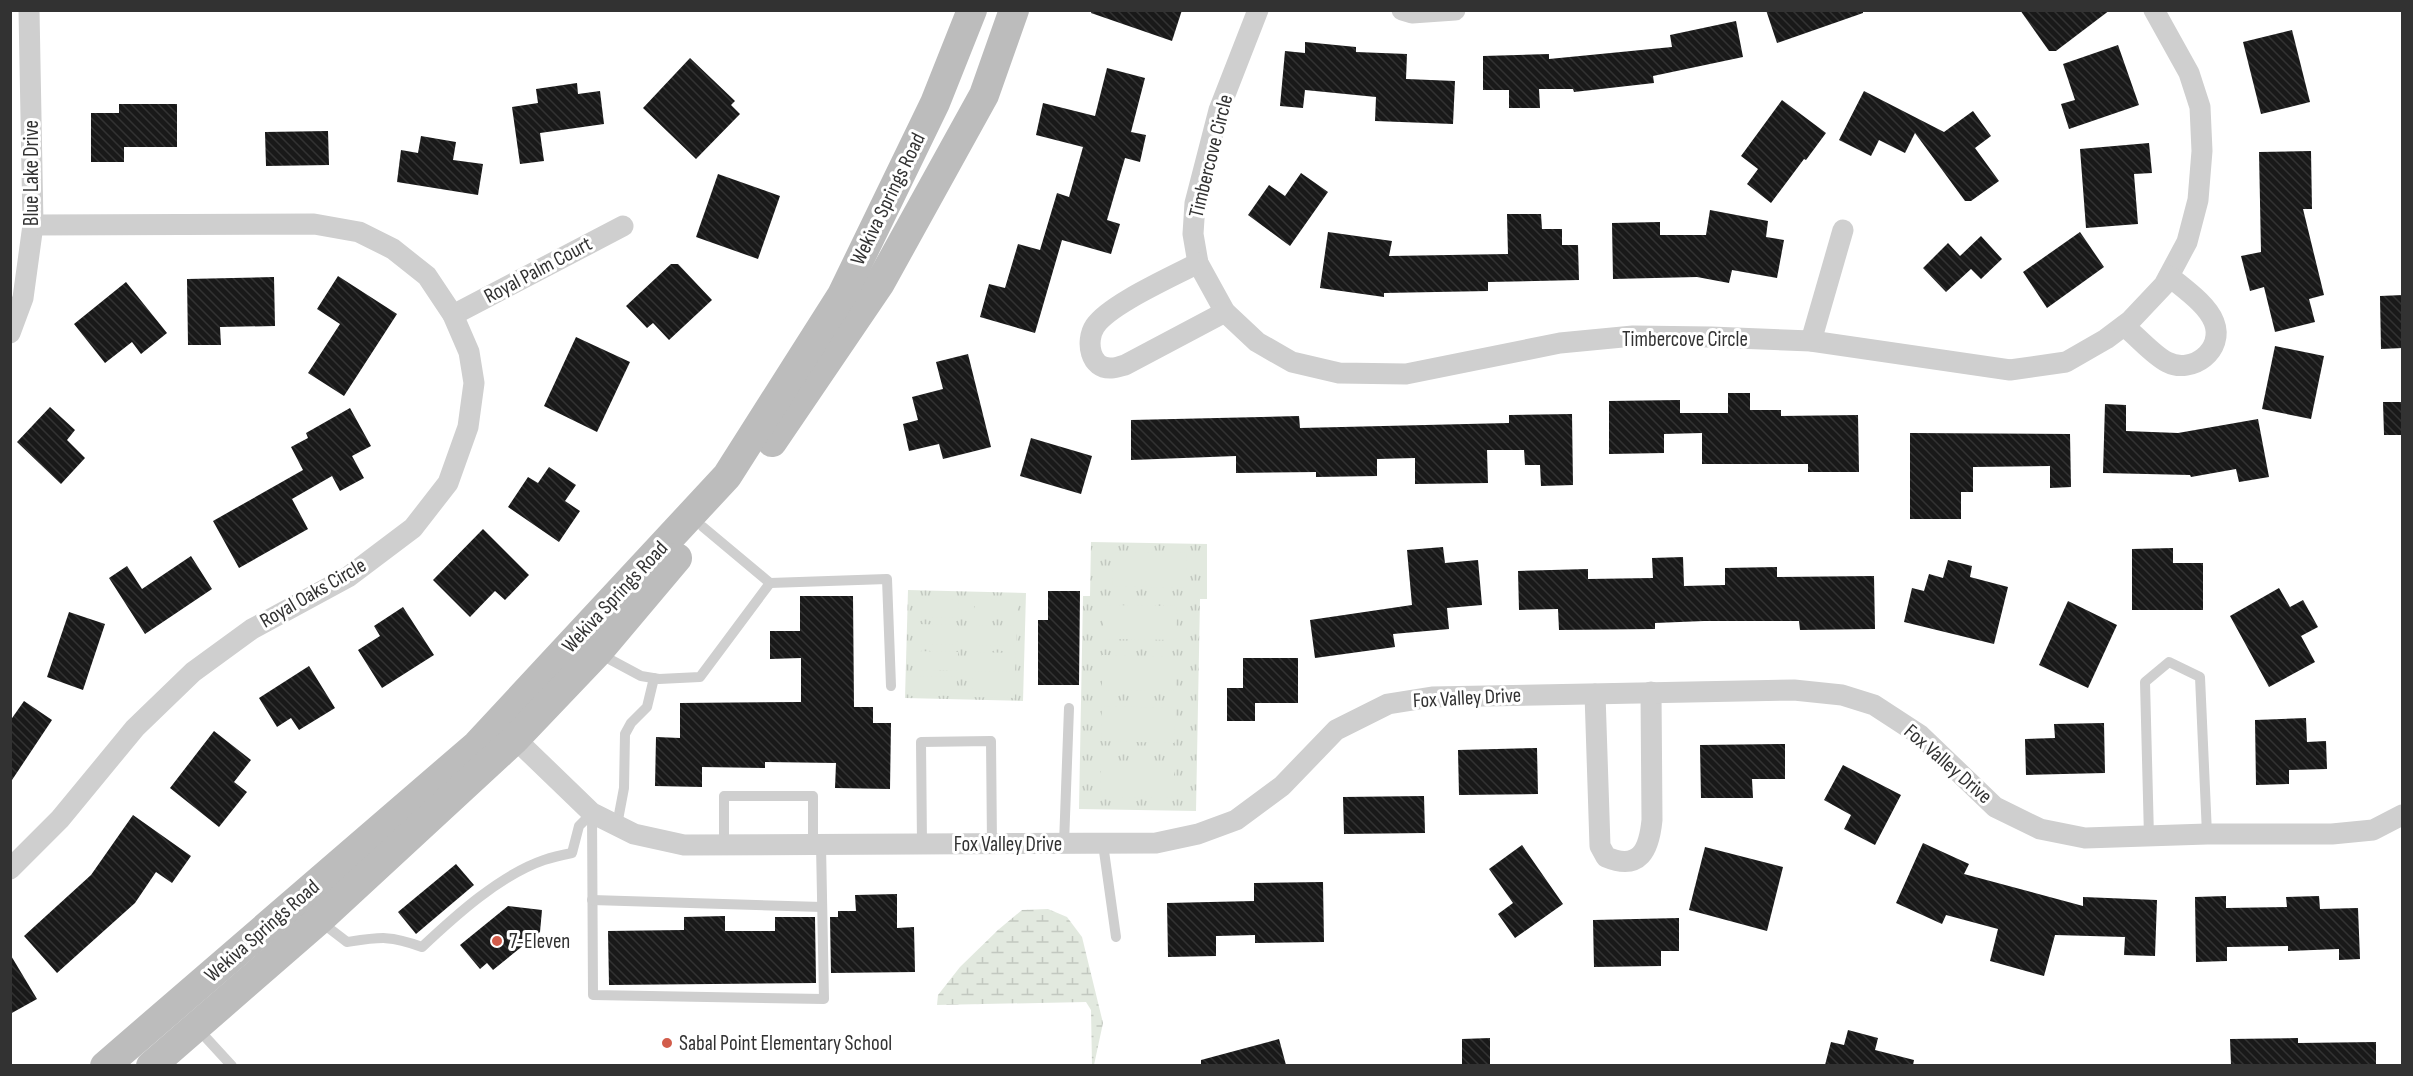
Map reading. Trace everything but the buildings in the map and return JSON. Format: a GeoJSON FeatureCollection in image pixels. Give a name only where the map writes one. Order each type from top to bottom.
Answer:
{"type":"FeatureCollection","features":[{"type":"Feature","properties":{"kind":"main road","name":"Wekiva Springs Road"},"geometry":{"type":"LineString","coordinates":[[151,1065],[319,920],[507,730],[727,476],[842,295],[935,102],[972,10]]}},
{"type":"Feature","properties":{"kind":"main road","name":"Wekiva Springs Road"},"geometry":{"type":"LineString","coordinates":[[105,1065],[477,745],[507,730],[597,653],[767,450],[880,283],[984,95],[1014,10]]}},
{"type":"Feature","properties":{"kind":"street","name":"Blue Lake Drive"},"geometry":{"type":"LineString","coordinates":[[10,333],[23,298],[33,225],[29,10]]}},
{"type":"Feature","properties":{"kind":"street","name":"Timbercove Circle"},"geometry":{"type":"LineString","coordinates":[[1258,10],[1219,110],[1196,203],[1192,234],[1198,264],[1225,312],[1257,342],[1292,362],[1339,373],[1406,374],[1560,343],[1633,336],[1811,341],[2010,370],[2066,362],[2124,326],[2164,285],[2187,242],[2198,200],[2202,151],[2200,107],[2189,73],[2154,10]]}},
{"type":"Feature","properties":{"kind":"street"},"geometry":{"type":"LineString","coordinates":[[1402,10],[1412,13],[1455,10]]}},
{"type":"Feature","properties":{"kind":"street","name":"Royal Oaks Circle"},"geometry":{"type":"LineString","coordinates":[[10,869],[60,819],[135,728],[194,672],[252,629],[348,577],[413,528],[448,483],[468,427],[474,383],[469,352],[453,315],[427,276],[393,249],[358,232],[314,224],[33,225]]}},
{"type":"Feature","properties":{"kind":"street","name":"Royal Palm Court"},"geometry":{"type":"LineString","coordinates":[[453,315],[623,226]]}},
{"type":"Feature","properties":{"kind":"street"},"geometry":{"type":"LineString","coordinates":[[1811,341],[1843,230]]}},
{"type":"Feature","properties":{"kind":"street"},"geometry":{"type":"LineString","coordinates":[[1198,264],[1113,310],[1095,327],[1090,342],[1092,356],[1099,365],[1110,369],[1125,364],[1225,312]]}},
{"type":"Feature","properties":{"kind":"street"},"geometry":{"type":"LineString","coordinates":[[2124,326],[2168,362],[2186,366],[2203,359],[2211,350],[2216,335],[2214,321],[2204,307],[2169,276]]}},
{"type":"Feature","properties":{"kind":"street","name":"Fox Valley Drive"},"geometry":{"type":"LineString","coordinates":[[507,730],[592,813],[634,834],[684,845],[1156,843],[1198,834],[1236,820],[1282,786],[1336,730],[1388,704],[1432,697],[1651,692],[1794,690],[1842,695],[1874,705],[1920,735],[1995,807],[2040,829],[2085,838],[2206,834],[2332,834],[2373,830],[2403,816]]}},
{"type":"Feature","properties":{"kind":"street"},"geometry":{"type":"LineString","coordinates":[[1595,694],[1600,846],[1606,857],[1619,862],[1631,862],[1642,855],[1650,841],[1652,820],[1651,692]]}},
{"type":"Feature","properties":{"kind":"lane"},"geometry":{"type":"LineString","coordinates":[[703,527],[770,583],[887,579],[891,686]]}},
{"type":"Feature","properties":{"kind":"lane"},"geometry":{"type":"LineString","coordinates":[[597,653],[641,676],[654,678],[700,676],[770,583]]}},
{"type":"Feature","properties":{"kind":"lane"},"geometry":{"type":"LineString","coordinates":[[2150,837],[2145,682],[2169,662],[2200,677],[2206,834]]}},
{"type":"Feature","properties":{"kind":"lane"},"geometry":{"type":"LineString","coordinates":[[617,825],[624,789],[625,734],[631,723],[647,707],[654,678]]}},
{"type":"Feature","properties":{"kind":"lane"},"geometry":{"type":"LineString","coordinates":[[1064,844],[1069,708]]}},
{"type":"Feature","properties":{"kind":"lane"},"geometry":{"type":"LineString","coordinates":[[922,844],[921,742],[991,741],[992,844]]}},
{"type":"Feature","properties":{"kind":"lane"},"geometry":{"type":"LineString","coordinates":[[592,813],[593,995],[824,999],[822,907],[813,796],[724,796],[724,845]]}},
{"type":"Feature","properties":{"kind":"lane"},"geometry":{"type":"LineString","coordinates":[[319,920],[347,942],[382,937],[397,938],[422,947],[446,924],[503,881],[543,860],[572,853],[579,826],[592,813]]}},
{"type":"Feature","properties":{"kind":"lane"},"geometry":{"type":"LineString","coordinates":[[1103,844],[1116,937]]}},
{"type":"Feature","properties":{"kind":"lane"},"geometry":{"type":"LineString","coordinates":[[592,900],[822,907]]}},
{"type":"Feature","properties":{"kind":"lane"},"geometry":{"type":"LineString","coordinates":[[196,1026],[232,1065]]}},
{"type":"Feature","properties":{"kind":"green space"},"geometry":{"type":"Polygon","coordinates":[[[1091,542],[1207,544],[1207,599],[1200,599],[1196,811],[1079,809],[1083,596],[1090,596],[1091,542]]]}},
{"type":"Feature","properties":{"kind":"green space"},"geometry":{"type":"Polygon","coordinates":[[[1113,552],[1187,553],[1186,588],[1112,586],[1113,552]]]}},
{"type":"Feature","properties":{"kind":"green space"},"geometry":{"type":"Polygon","coordinates":[[[908,590],[1026,593],[1023,701],[905,698],[908,590]]]}},
{"type":"Feature","properties":{"kind":"green space"},"geometry":{"type":"Polygon","coordinates":[[[916,598],[959,600],[958,618],[916,617],[916,598]]]}},
{"type":"Feature","properties":{"kind":"green space"},"geometry":{"type":"Polygon","coordinates":[[[975,599],[1017,600],[1017,619],[975,619],[975,599]]]}},
{"type":"Feature","properties":{"kind":"green space"},"geometry":{"type":"Polygon","coordinates":[[[1103,605],[1177,606],[1176,640],[1103,639],[1103,605]]]}},
{"type":"Feature","properties":{"kind":"green space"},"geometry":{"type":"Polygon","coordinates":[[[916,624],[958,625],[958,645],[916,644],[916,624]]]}},
{"type":"Feature","properties":{"kind":"green space"},"geometry":{"type":"Polygon","coordinates":[[[974,625],[1016,626],[1016,646],[974,645],[974,625]]]}},
{"type":"Feature","properties":{"kind":"green space"},"geometry":{"type":"Polygon","coordinates":[[[916,651],[958,652],[958,671],[915,670],[916,651]]]}},
{"type":"Feature","properties":{"kind":"green space"},"geometry":{"type":"Polygon","coordinates":[[[973,652],[1016,653],[1015,672],[973,671],[973,652]]]}},
{"type":"Feature","properties":{"kind":"green space"},"geometry":{"type":"Polygon","coordinates":[[[1102,655],[1176,657],[1176,691],[1102,690],[1102,655]]]}},
{"type":"Feature","properties":{"kind":"green space"},"geometry":{"type":"Polygon","coordinates":[[[915,676],[957,677],[956,696],[914,695],[915,676]]]}},
{"type":"Feature","properties":{"kind":"green space"},"geometry":{"type":"Polygon","coordinates":[[[973,678],[1015,678],[1015,698],[972,697],[973,678]]]}},
{"type":"Feature","properties":{"kind":"green space"},"geometry":{"type":"Polygon","coordinates":[[[1102,706],[1176,708],[1174,743],[1101,741],[1102,706]]]}},
{"type":"Feature","properties":{"kind":"green space"},"geometry":{"type":"Polygon","coordinates":[[[1101,763],[1174,763],[1174,798],[1100,797],[1101,763]]]}},
{"type":"Feature","properties":{"kind":"green space"},"geometry":{"type":"Polygon","coordinates":[[[1048,909],[1067,917],[1082,937],[1103,1023],[1094,1065],[1092,1065],[1091,1010],[1086,1002],[937,1005],[938,995],[960,967],[998,930],[1022,910],[1048,909]]]}},
{"type":"Feature","properties":{"kind":"place","name":"7-Eleven"},"geometry":{"type":"Point","coordinates":[497,941]}},
{"type":"Feature","properties":{"kind":"place","name":"Sabal Point Elementary School"},"geometry":{"type":"Point","coordinates":[667,1043]}}]}
